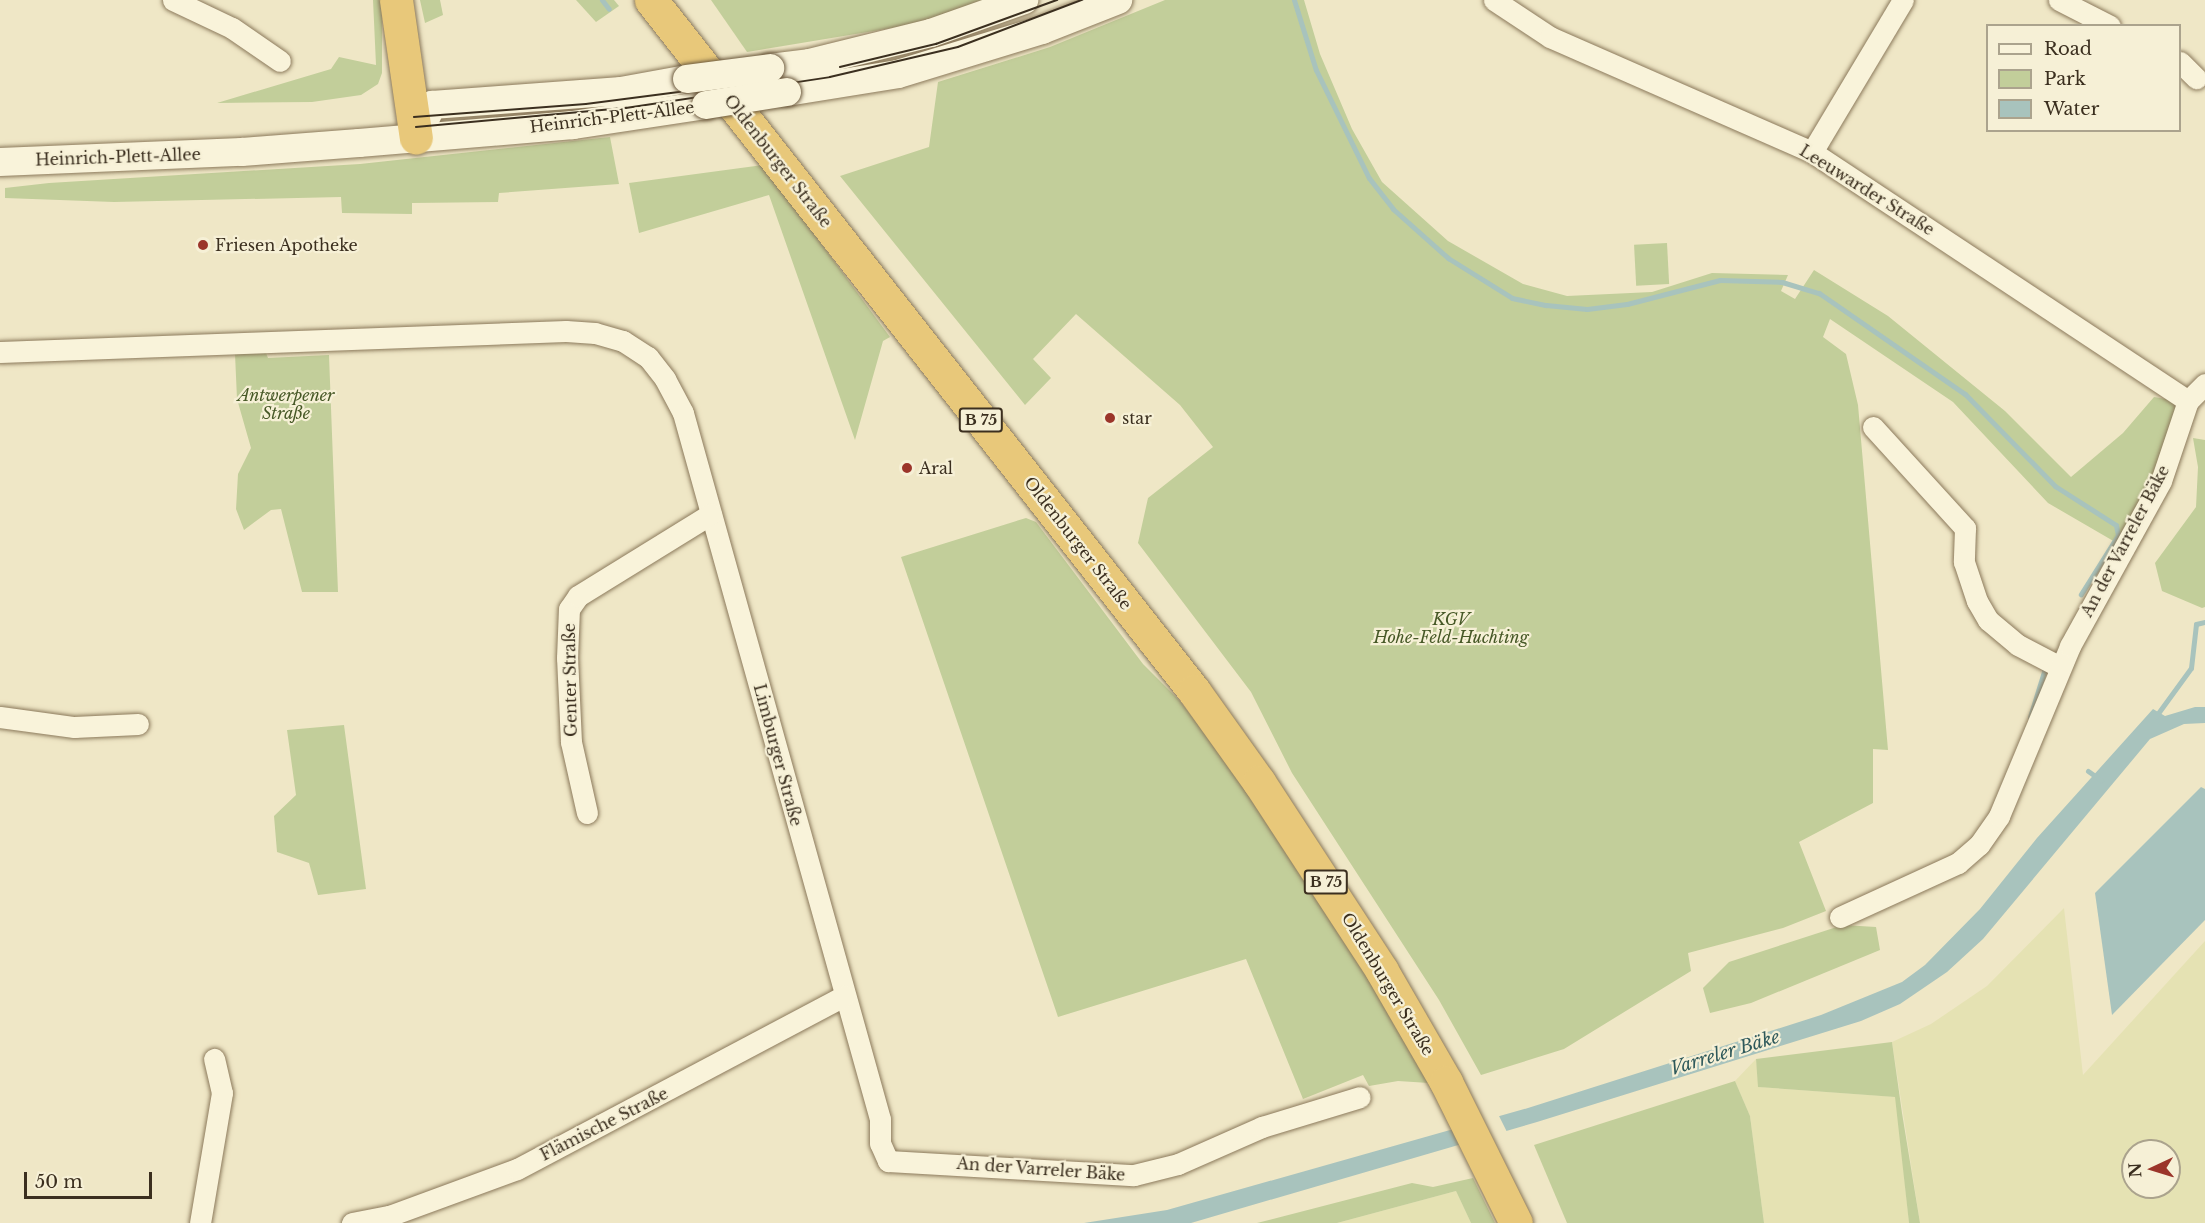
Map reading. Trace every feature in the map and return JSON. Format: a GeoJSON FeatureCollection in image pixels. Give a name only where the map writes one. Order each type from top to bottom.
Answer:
{"type":"FeatureCollection","features":[{"type":"Feature","properties":{"kind":"highway"},"geometry":{"type":"LineString","coordinates":[[396,0],[416,138]]}},
{"type":"Feature","properties":{"kind":"highway","name":"Oldenburger Straße"},"geometry":{"type":"LineString","coordinates":[[651,0],[1194,691],[1353,923],[1456,1080]]}},
{"type":"Feature","properties":{"kind":"highway","name":"Oldenburger Straße"},"geometry":{"type":"LineString","coordinates":[[677,0],[1246,728],[1345,872],[1456,1080],[1499,1166]]}},
{"type":"Feature","properties":{"kind":"highway","name":"B 75"},"geometry":{"type":"LineString","coordinates":[[1499,1166],[1516,1223]]}},
{"type":"Feature","properties":{"kind":"highway","name":"B 75"},"geometry":{"type":"LineString","coordinates":[[1499,1166],[1539,1223]]}},
{"type":"Feature","properties":{"kind":"main road","name":"Heinrich-Plett-Allee"},"geometry":{"type":"LineString","coordinates":[[416,138],[432,105],[621,91],[687,79],[809,63],[912,38],[1024,0]]}},
{"type":"Feature","properties":{"kind":"main road","name":"Heinrich-Plett-Allee"},"geometry":{"type":"LineString","coordinates":[[0,162],[242,152],[573,125],[898,74],[1023,36],[1118,0]]}},
{"type":"Feature","properties":{"kind":"street"},"geometry":{"type":"LineString","coordinates":[[173,0],[232,28],[280,61]]}},
{"type":"Feature","properties":{"kind":"street","name":"Leeuwarder Straße"},"geometry":{"type":"LineString","coordinates":[[1494,0],[1550,37],[1812,152],[2188,400]]}},
{"type":"Feature","properties":{"kind":"street"},"geometry":{"type":"LineString","coordinates":[[1812,152],[1903,0]]}},
{"type":"Feature","properties":{"kind":"street"},"geometry":{"type":"LineString","coordinates":[[2059,0],[2106,24]]}},
{"type":"Feature","properties":{"kind":"street"},"geometry":{"type":"LineString","coordinates":[[2181,63],[2196,78]]}},
{"type":"Feature","properties":{"kind":"street","name":"Limburger Straße"},"geometry":{"type":"LineString","coordinates":[[0,352],[566,331],[623,341],[648,357],[683,413],[880,1119],[880,1143],[888,1161]]}},
{"type":"Feature","properties":{"kind":"street","name":"An der Varreler Bäke"},"geometry":{"type":"LineString","coordinates":[[1840,917],[1916,885],[1958,862],[1979,845],[2013,789],[2060,667],[2161,481],[2188,400],[2205,384]]}},
{"type":"Feature","properties":{"kind":"street"},"geometry":{"type":"LineString","coordinates":[[1873,427],[1965,528],[1964,562],[1977,601],[1988,620],[2018,645],[2060,667]]}},
{"type":"Feature","properties":{"kind":"street","name":"Genter Straße"},"geometry":{"type":"LineString","coordinates":[[587,813],[571,742],[567,658],[569,609],[578,596],[711,514]]}},
{"type":"Feature","properties":{"kind":"street"},"geometry":{"type":"LineString","coordinates":[[0,717],[74,727],[138,724]]}},
{"type":"Feature","properties":{"kind":"street","name":"Flämische Straße"},"geometry":{"type":"LineString","coordinates":[[352,1223],[389,1216],[517,1169],[844,996]]}},
{"type":"Feature","properties":{"kind":"street"},"geometry":{"type":"LineString","coordinates":[[200,1223],[222,1093],[214,1059]]}},
{"type":"Feature","properties":{"kind":"street","name":"An der Varreler Bäke"},"geometry":{"type":"LineString","coordinates":[[888,1161],[1134,1175],[1178,1164],[1262,1127],[1360,1097]]}},
{"type":"Feature","properties":{"kind":"shaded area"},"geometry":{"type":"Polygon","coordinates":[[[2064,908],[2083,1075],[2205,941],[2205,1223],[1920,1223],[1892,1042],[1931,1024],[1987,986],[2064,908]]]}},
{"type":"Feature","properties":{"kind":"shaded area"},"geometry":{"type":"Polygon","coordinates":[[[1756,1059],[1759,1087],[1896,1097],[1909,1223],[1764,1223],[1750,1116],[1735,1081],[1756,1059]]]}},
{"type":"Feature","properties":{"kind":"shaded area"},"geometry":{"type":"Polygon","coordinates":[[[1456,1191],[1471,1223],[1337,1223],[1456,1191]]]}},
{"type":"Feature","properties":{"kind":"green space"},"geometry":{"type":"Polygon","coordinates":[[[373,0],[381,0],[382,6],[382,73],[378,84],[361,95],[312,102],[217,103],[331,69],[339,57],[376,65],[373,0]]]}},
{"type":"Feature","properties":{"kind":"green space"},"geometry":{"type":"Polygon","coordinates":[[[420,0],[440,0],[443,15],[425,23],[420,0]]]}},
{"type":"Feature","properties":{"kind":"green space"},"geometry":{"type":"Polygon","coordinates":[[[576,0],[614,0],[619,6],[596,22],[576,0]]]}},
{"type":"Feature","properties":{"kind":"green space"},"geometry":{"type":"Polygon","coordinates":[[[711,0],[986,0],[910,25],[747,52],[711,0]]]}},
{"type":"Feature","properties":{"kind":"green space","name":"KGV Hohe-Feld-Huchting"},"geometry":{"type":"Polygon","coordinates":[[[1165,0],[1304,0],[1320,54],[1352,129],[1382,182],[1448,241],[1523,284],[1567,296],[1652,292],[1712,273],[1788,275],[1781,291],[1795,299],[1814,270],[1888,316],[2005,411],[2071,477],[2123,433],[2154,397],[2177,401],[2173,427],[2122,546],[2048,503],[1953,402],[1830,319],[1823,337],[1846,354],[1858,405],[1888,750],[1873,749],[1873,803],[1799,842],[1826,911],[1783,928],[1688,953],[1691,971],[1564,1049],[1481,1075],[1439,1000],[1292,773],[1251,692],[1138,543],[1148,498],[1213,447],[1180,405],[1076,314],[1033,359],[1051,378],[1025,405],[840,176],[929,147],[938,82],[1050,47],[1165,0]]]}},
{"type":"Feature","properties":{"kind":"green space"},"geometry":{"type":"Polygon","coordinates":[[[610,137],[619,184],[499,193],[498,202],[412,203],[412,214],[342,213],[341,197],[114,202],[5,198],[5,188],[49,183],[360,164],[610,137]]]}},
{"type":"Feature","properties":{"kind":"green space"},"geometry":{"type":"Polygon","coordinates":[[[763,165],[890,337],[883,341],[855,440],[769,195],[639,233],[629,183],[763,165]]]}},
{"type":"Feature","properties":{"kind":"green space"},"geometry":{"type":"Polygon","coordinates":[[[1667,243],[1669,284],[1636,286],[1634,245],[1667,243]]]}},
{"type":"Feature","properties":{"kind":"green space","name":"Antwerpener Straße"},"geometry":{"type":"Polygon","coordinates":[[[266,353],[268,358],[329,355],[338,592],[302,592],[281,509],[271,510],[244,530],[236,509],[238,474],[251,448],[237,399],[235,354],[266,353]]]}},
{"type":"Feature","properties":{"kind":"green space"},"geometry":{"type":"Polygon","coordinates":[[[2193,438],[2205,440],[2205,607],[2202,608],[2162,591],[2155,563],[2196,507],[2198,467],[2193,438]]]}},
{"type":"Feature","properties":{"kind":"green space"},"geometry":{"type":"Polygon","coordinates":[[[1026,518],[1036,522],[1143,664],[1180,701],[1238,777],[1309,877],[1429,1083],[1398,1081],[1369,1086],[1363,1075],[1303,1099],[1246,959],[1058,1017],[901,557],[1026,518]]]}},
{"type":"Feature","properties":{"kind":"green space"},"geometry":{"type":"Polygon","coordinates":[[[344,725],[366,889],[318,895],[309,863],[277,852],[274,816],[296,795],[287,730],[344,725]]]}},
{"type":"Feature","properties":{"kind":"green space"},"geometry":{"type":"Polygon","coordinates":[[[1843,925],[1876,927],[1880,950],[1751,1003],[1710,1013],[1703,988],[1729,962],[1843,925]]]}},
{"type":"Feature","properties":{"kind":"green space"},"geometry":{"type":"Polygon","coordinates":[[[1892,1042],[1920,1223],[1909,1223],[1895,1097],[1758,1087],[1756,1059],[1892,1042]]]}},
{"type":"Feature","properties":{"kind":"green space"},"geometry":{"type":"Polygon","coordinates":[[[1735,1081],[1750,1116],[1764,1223],[1567,1223],[1534,1145],[1735,1081]]]}},
{"type":"Feature","properties":{"kind":"green space"},"geometry":{"type":"Polygon","coordinates":[[[1473,1178],[1495,1223],[1471,1223],[1456,1191],[1337,1223],[1257,1223],[1412,1183],[1433,1187],[1473,1178]]]}},
{"type":"Feature","properties":{"kind":"water","name":"Varreler Bäke"},"geometry":{"type":"Polygon","coordinates":[[[2195,707],[2205,707],[2205,723],[2184,724],[2150,739],[1983,939],[1947,972],[1900,1004],[1861,1021],[1537,1122],[1191,1223],[1084,1223],[1167,1210],[1528,1108],[1821,1015],[1902,982],[1925,965],[1980,909],[2037,838],[2153,709],[2165,716],[2195,707]]]}},
{"type":"Feature","properties":{"kind":"water"},"geometry":{"type":"Polygon","coordinates":[[[2201,787],[2205,789],[2205,920],[2112,1015],[2095,893],[2201,787]]]}},
{"type":"Feature","properties":{"kind":"pier"},"geometry":{"type":"Polygon","coordinates":[[[1498,1114],[1508,1134],[1462,1147],[1452,1126],[1498,1114]]]}},
{"type":"Feature","properties":{"kind":"waterway"},"geometry":{"type":"LineString","coordinates":[[602,0],[609,9]]}},
{"type":"Feature","properties":{"kind":"waterway"},"geometry":{"type":"LineString","coordinates":[[1294,0],[1316,70],[1369,178],[1393,209],[1448,258],[1512,298],[1546,305],[1587,309],[1627,304],[1720,280],[1782,282],[1819,293],[1965,394],[2055,486],[2116,525],[2118,535],[2081,594]]}},
{"type":"Feature","properties":{"kind":"waterway"},"geometry":{"type":"LineString","coordinates":[[2156,716],[2191,668],[2196,624],[2205,622]]}},
{"type":"Feature","properties":{"kind":"waterway"},"geometry":{"type":"LineString","coordinates":[[2030,717],[2046,665]]}},
{"type":"Feature","properties":{"kind":"waterway"},"geometry":{"type":"LineString","coordinates":[[2088,771],[2101,780]]}},
{"type":"Feature","properties":{"kind":"tram line"},"geometry":{"type":"LineString","coordinates":[[840,67],[936,44],[1057,0]]}},
{"type":"Feature","properties":{"kind":"tram line"},"geometry":{"type":"LineString","coordinates":[[416,127],[626,108],[830,77],[958,47],[1082,0]]}},
{"type":"Feature","properties":{"kind":"tram line"},"geometry":{"type":"LineString","coordinates":[[414,117],[586,104],[680,92]]}},
{"type":"Feature","properties":{"kind":"place","name":"Friesen Apotheke"},"geometry":{"type":"Point","coordinates":[203,245]}},
{"type":"Feature","properties":{"kind":"place","name":"star"},"geometry":{"type":"Point","coordinates":[1110,418]}},
{"type":"Feature","properties":{"kind":"place","name":"Aral"},"geometry":{"type":"Point","coordinates":[907,468]}}]}
